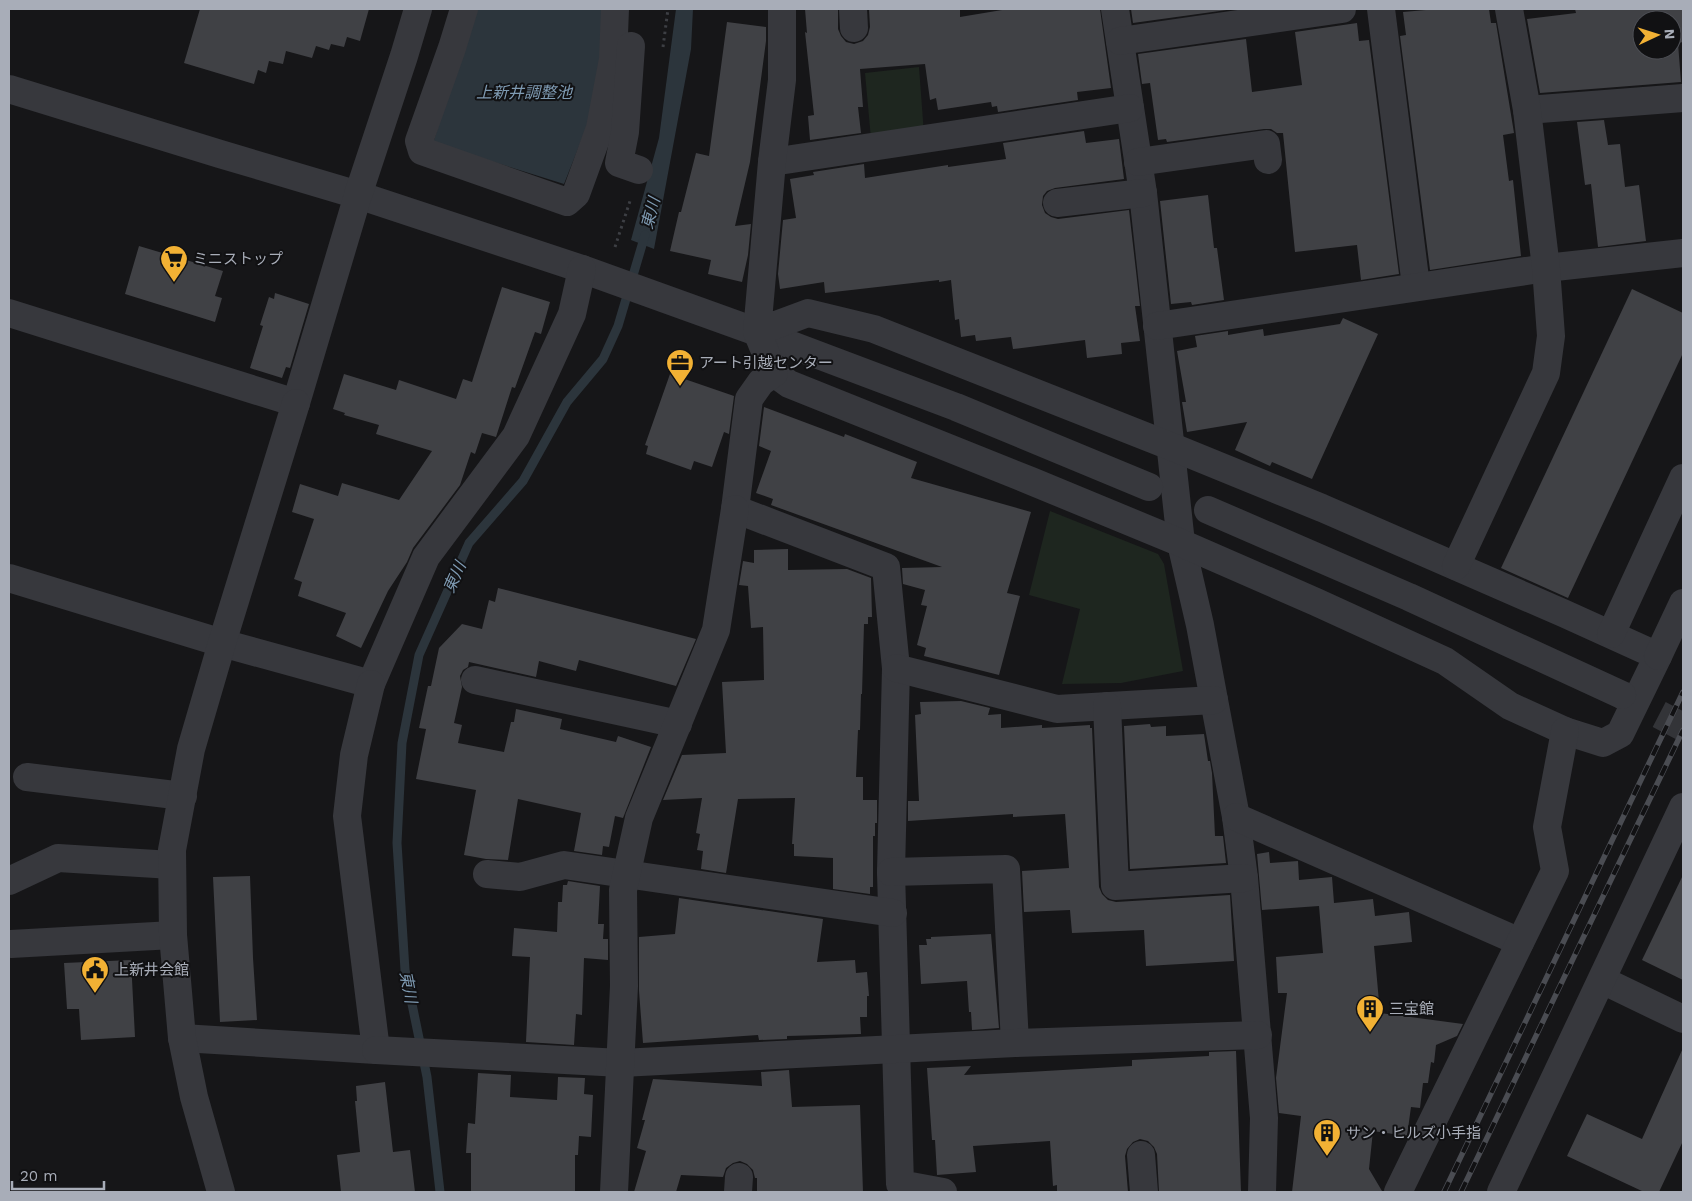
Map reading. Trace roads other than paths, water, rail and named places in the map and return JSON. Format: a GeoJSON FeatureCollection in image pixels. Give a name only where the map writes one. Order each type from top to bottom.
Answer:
{"type":"FeatureCollection","features":[{"type":"Feature","properties":{"kind":"street"},"geometry":{"type":"LineString","coordinates":[[221,1192],[194,1097],[182,1038],[173,934],[172,850],[191,749],[358,195],[401,65],[416,9]]}},
{"type":"Feature","properties":{"kind":"street"},"geometry":{"type":"LineString","coordinates":[[464,9],[420,141],[422,151],[567,202],[576,194],[600,128],[613,59],[615,9]]}},
{"type":"Feature","properties":{"kind":"street"},"geometry":{"type":"LineString","coordinates":[[633,9],[625,132],[619,163],[639,170]]}},
{"type":"Feature","properties":{"kind":"street"},"geometry":{"type":"LineString","coordinates":[[782,9],[782,80],[772,162],[757,332],[774,373],[788,384],[1031,480],[1181,543],[1445,661],[1510,706],[1565,731],[1603,743],[1620,734],[1683,603]]}},
{"type":"Feature","properties":{"kind":"street"},"geometry":{"type":"LineString","coordinates":[[1115,9],[1143,193],[1181,543],[1200,625],[1236,817],[1244,878],[1264,1118],[1262,1192]]}},
{"type":"Feature","properties":{"kind":"street"},"geometry":{"type":"LineString","coordinates":[[1120,41],[1342,9]]}},
{"type":"Feature","properties":{"kind":"street"},"geometry":{"type":"LineString","coordinates":[[1381,9],[1416,286]]}},
{"type":"Feature","properties":{"kind":"street"},"geometry":{"type":"LineString","coordinates":[[1456,566],[1546,373],[1551,336],[1546,268],[1527,110],[1509,9]]}},
{"type":"Feature","properties":{"kind":"street"},"geometry":{"type":"LineString","coordinates":[[9,89],[211,152],[358,195],[582,269],[956,407],[1149,487]]}},
{"type":"Feature","properties":{"kind":"street"},"geometry":{"type":"LineString","coordinates":[[1527,110],[1683,98]]}},
{"type":"Feature","properties":{"kind":"street"},"geometry":{"type":"LineString","coordinates":[[772,162],[1130,108]]}},
{"type":"Feature","properties":{"kind":"street"},"geometry":{"type":"LineString","coordinates":[[1138,162],[1266,144],[1268,160]]}},
{"type":"Feature","properties":{"kind":"street"},"geometry":{"type":"LineString","coordinates":[[1057,203],[1143,193]]}},
{"type":"Feature","properties":{"kind":"street"},"geometry":{"type":"LineString","coordinates":[[1157,326],[1293,307],[1416,286],[1546,268],[1683,253]]}},
{"type":"Feature","properties":{"kind":"street"},"geometry":{"type":"LineString","coordinates":[[386,1051],[346,816],[354,755],[372,684],[426,557],[516,436],[572,314],[582,269]]}},
{"type":"Feature","properties":{"kind":"street"},"geometry":{"type":"LineString","coordinates":[[757,332],[808,313],[874,329],[1322,508],[1658,656]]}},
{"type":"Feature","properties":{"kind":"street"},"geometry":{"type":"LineString","coordinates":[[9,314],[296,403]]}},
{"type":"Feature","properties":{"kind":"street"},"geometry":{"type":"LineString","coordinates":[[614,1192],[624,986],[623,890],[626,874],[639,818],[716,630],[735,509],[749,399],[761,382],[774,373]]}},
{"type":"Feature","properties":{"kind":"street"},"geometry":{"type":"LineString","coordinates":[[1610,634],[1683,478]]}},
{"type":"Feature","properties":{"kind":"street"},"geometry":{"type":"LineString","coordinates":[[735,509],[886,567],[896,668],[892,872],[899,1188],[944,1192]]}},
{"type":"Feature","properties":{"kind":"street"},"geometry":{"type":"LineString","coordinates":[[1208,510],[1409,597],[1622,695]]}},
{"type":"Feature","properties":{"kind":"street"},"geometry":{"type":"LineString","coordinates":[[9,578],[222,643],[372,684]]}},
{"type":"Feature","properties":{"kind":"street"},"geometry":{"type":"LineString","coordinates":[[896,668],[1057,709],[1214,700]]}},
{"type":"Feature","properties":{"kind":"street"},"geometry":{"type":"LineString","coordinates":[[475,680],[678,724]]}},
{"type":"Feature","properties":{"kind":"street"},"geometry":{"type":"LineString","coordinates":[[1107,706],[1115,886],[1244,878]]}},
{"type":"Feature","properties":{"kind":"street"},"geometry":{"type":"LineString","coordinates":[[1398,1192],[1555,871],[1547,828],[1565,731]]}},
{"type":"Feature","properties":{"kind":"street"},"geometry":{"type":"LineString","coordinates":[[27,777],[182,796]]}},
{"type":"Feature","properties":{"kind":"street"},"geometry":{"type":"LineString","coordinates":[[1501,1192],[1683,807]]}},
{"type":"Feature","properties":{"kind":"street"},"geometry":{"type":"LineString","coordinates":[[1236,817],[1520,942]]}},
{"type":"Feature","properties":{"kind":"street"},"geometry":{"type":"LineString","coordinates":[[9,881],[58,858],[172,864]]}},
{"type":"Feature","properties":{"kind":"street"},"geometry":{"type":"LineString","coordinates":[[487,874],[520,876],[564,865],[893,913]]}},
{"type":"Feature","properties":{"kind":"street"},"geometry":{"type":"LineString","coordinates":[[892,872],[1006,869],[1015,1043]]}},
{"type":"Feature","properties":{"kind":"street"},"geometry":{"type":"LineString","coordinates":[[11,944],[173,934]]}},
{"type":"Feature","properties":{"kind":"street"},"geometry":{"type":"LineString","coordinates":[[1602,980],[1683,1019]]}},
{"type":"Feature","properties":{"kind":"street"},"geometry":{"type":"LineString","coordinates":[[182,1038],[439,1055],[621,1063],[1015,1043],[1258,1035]]}},
{"type":"Feature","properties":{"kind":"street"},"geometry":{"type":"LineString","coordinates":[[1141,1155],[1144,1192]]}},
{"type":"Feature","properties":{"kind":"water","name":"上新井調整池"},"geometry":{"type":"Polygon","coordinates":[[[475,9],[606,9],[593,111],[564,184],[433,143],[475,9]]]}},
{"type":"Feature","properties":{"kind":"water"},"geometry":{"type":"Polygon","coordinates":[[[676,9],[693,9],[691,49],[654,249],[631,240],[659,138],[676,9]]]}},
{"type":"Feature","properties":{"kind":"waterway","name":"東川"},"geometry":{"type":"LineString","coordinates":[[440,1192],[427,1077],[405,970],[397,843],[402,743],[419,655],[469,543],[523,481],[567,402],[603,359],[618,326],[645,235]]}},
{"type":"Feature","properties":{"kind":"tunnel"},"geometry":{"type":"LineString","coordinates":[[1622,695],[1683,727]]}},
{"type":"Feature","properties":{"kind":"railway"},"geometry":{"type":"LineString","coordinates":[[1444,1192],[1683,692]]}},
{"type":"Feature","properties":{"kind":"railway"},"geometry":{"type":"LineString","coordinates":[[1461,1192],[1683,730]]}},
{"type":"Feature","properties":{"kind":"place","name":"ミニストップ"},"geometry":{"type":"Point","coordinates":[174,283]}},
{"type":"Feature","properties":{"kind":"place","name":"アート引越センター"},"geometry":{"type":"Point","coordinates":[680,387]}},
{"type":"Feature","properties":{"kind":"place","name":"上新井会館"},"geometry":{"type":"Point","coordinates":[95,994]}},
{"type":"Feature","properties":{"kind":"place","name":"三宝館"},"geometry":{"type":"Point","coordinates":[1370,1033]}},
{"type":"Feature","properties":{"kind":"place","name":"サン・ヒルズ小手指"},"geometry":{"type":"Point","coordinates":[1327,1157]}}]}
